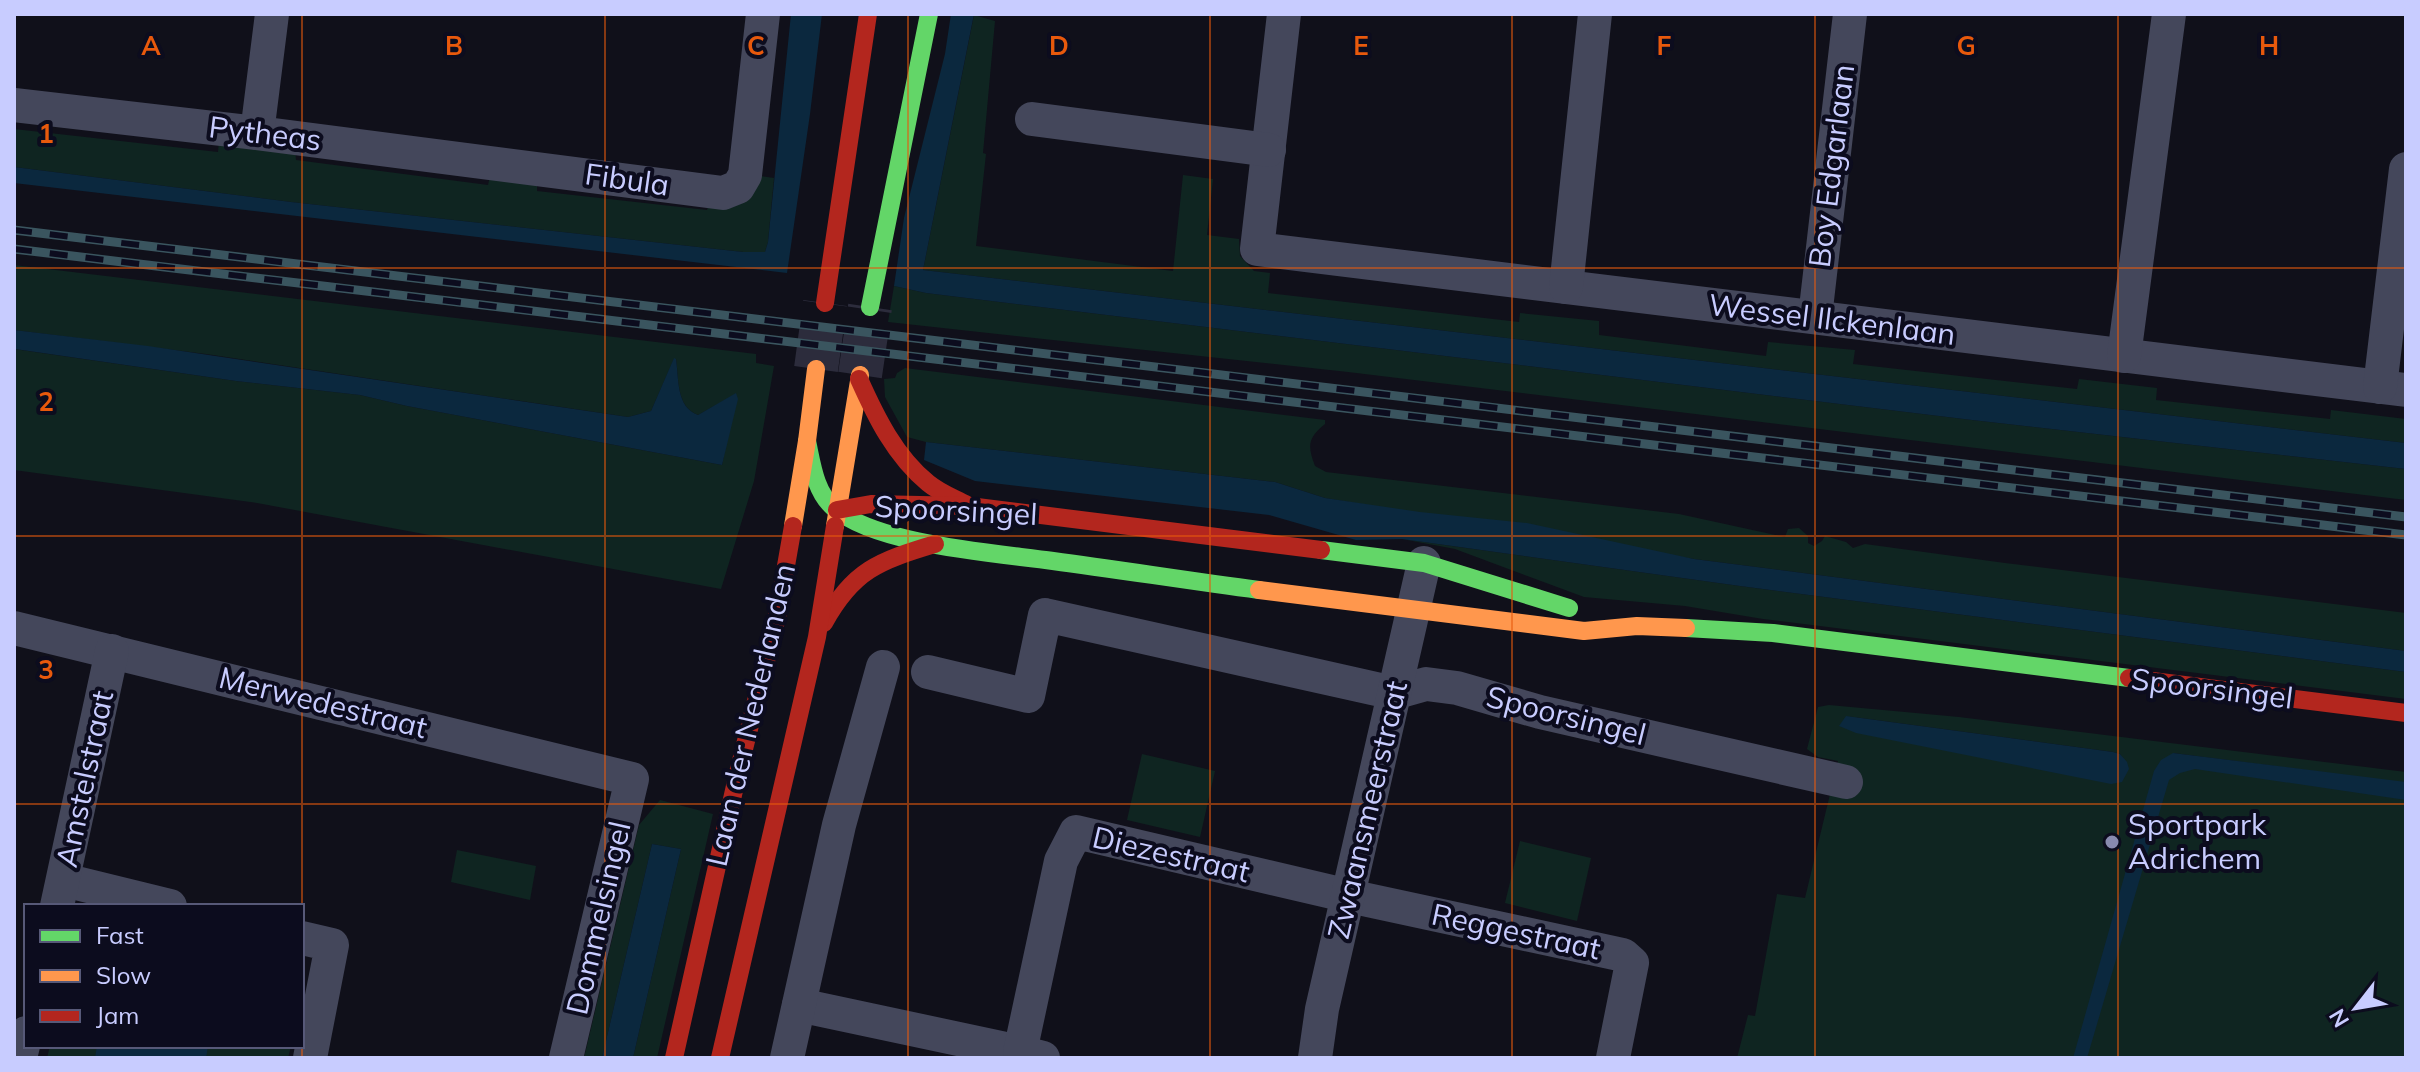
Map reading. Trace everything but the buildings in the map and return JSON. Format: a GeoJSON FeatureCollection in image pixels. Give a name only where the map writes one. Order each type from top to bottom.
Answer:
{"type":"FeatureCollection","features":[{"type":"Feature","properties":{"kind":"main road"},"geometry":{"type":"LineString","coordinates":[[825,303],[868,14]]}},
{"type":"Feature","properties":{"kind":"main road"},"geometry":{"type":"LineString","coordinates":[[870,307],[929,14]]}},
{"type":"Feature","properties":{"kind":"main road","name":"Laan der Nederlanden"},"geometry":{"type":"LineString","coordinates":[[674,1058],[737,777],[777,617],[816,369]]}},
{"type":"Feature","properties":{"kind":"main road","name":"Laan der Nederlanden"},"geometry":{"type":"LineString","coordinates":[[720,1058],[817,637],[859,377],[873,413],[897,451],[929,484],[969,506]]}},
{"type":"Feature","properties":{"kind":"main road"},"geometry":{"type":"LineString","coordinates":[[777,617],[811,539],[836,510],[818,485],[807,441]]}},
{"type":"Feature","properties":{"kind":"main road","name":"Spoorsingel"},"geometry":{"type":"LineString","coordinates":[[836,510],[871,504],[969,506],[1424,563],[1637,626]]}},
{"type":"Feature","properties":{"kind":"main road","name":"Spoorsingel"},"geometry":{"type":"LineString","coordinates":[[836,510],[885,532],[937,543],[1240,589],[1584,631],[1637,626],[1773,633],[2406,713]]}},
{"type":"Feature","properties":{"kind":"main road"},"geometry":{"type":"LineString","coordinates":[[817,637],[837,597],[859,575],[889,558],[937,543]]}},
{"type":"Feature","properties":{"kind":"street"},"geometry":{"type":"LineString","coordinates":[[257,133],[272,14]]}},
{"type":"Feature","properties":{"kind":"street","name":"Fibula"},"geometry":{"type":"LineString","coordinates":[[516,165],[723,193],[738,187],[745,175],[763,14]]}},
{"type":"Feature","properties":{"kind":"street"},"geometry":{"type":"LineString","coordinates":[[1032,119],[1269,150],[1284,14]]}},
{"type":"Feature","properties":{"kind":"street"},"geometry":{"type":"LineString","coordinates":[[1566,287],[1595,14]]}},
{"type":"Feature","properties":{"kind":"street","name":"Boy Edgarlaan"},"geometry":{"type":"LineString","coordinates":[[1815,317],[1850,14]]}},
{"type":"Feature","properties":{"kind":"street"},"geometry":{"type":"LineString","coordinates":[[2124,356],[2169,14]]}},
{"type":"Feature","properties":{"kind":"street","name":"Pytheas"},"geometry":{"type":"LineString","coordinates":[[14,105],[516,165]]}},
{"type":"Feature","properties":{"kind":"street","name":"Wessel Ilckenlaan"},"geometry":{"type":"LineString","coordinates":[[1269,150],[1257,249],[2393,389]]}},
{"type":"Feature","properties":{"kind":"street"},"geometry":{"type":"LineString","coordinates":[[2393,389],[2406,169]]}},
{"type":"Feature","properties":{"kind":"street","name":"Zwaansmeerstraat"},"geometry":{"type":"LineString","coordinates":[[1315,1058],[1322,1009],[1424,563]]}},
{"type":"Feature","properties":{"kind":"street","name":"Spoorsingel"},"geometry":{"type":"LineString","coordinates":[[928,672],[1028,696],[1045,615],[1394,693],[1426,684],[1457,688],[1540,712],[1846,782]]}},
{"type":"Feature","properties":{"kind":"street","name":"Merwedestraat"},"geometry":{"type":"LineString","coordinates":[[14,628],[632,779]]}},
{"type":"Feature","properties":{"kind":"street","name":"Amstelstraat"},"geometry":{"type":"LineString","coordinates":[[61,893],[112,651]]}},
{"type":"Feature","properties":{"kind":"street"},"geometry":{"type":"LineString","coordinates":[[787,1058],[839,825],[883,667]]}},
{"type":"Feature","properties":{"kind":"street","name":"Dommelsingel"},"geometry":{"type":"LineString","coordinates":[[566,1058],[632,779]]}},
{"type":"Feature","properties":{"kind":"street","name":"Diezestraat"},"geometry":{"type":"LineString","coordinates":[[799,1005],[1032,1055],[1061,861],[1076,832],[1349,896]]}},
{"type":"Feature","properties":{"kind":"street"},"geometry":{"type":"LineString","coordinates":[[61,893],[153,904]]}},
{"type":"Feature","properties":{"kind":"street","name":"Reggestraat"},"geometry":{"type":"LineString","coordinates":[[1349,896],[1623,955],[1632,963],[1613,1058]]}},
{"type":"Feature","properties":{"kind":"street"},"geometry":{"type":"LineString","coordinates":[[304,938],[332,945],[310,1058]]}},
{"type":"Feature","properties":{"kind":"green space"},"geometry":{"type":"Polygon","coordinates":[[[974,15],[995,21],[976,246],[1173,271],[1183,175],[1213,179],[1207,235],[1239,239],[1240,256],[1254,271],[1270,273],[1268,293],[1519,322],[1520,313],[1599,321],[1599,335],[1766,356],[1768,342],[1855,350],[1853,364],[2077,389],[2079,379],[2157,388],[2156,400],[2330,419],[2331,410],[2406,419],[2406,443],[923,270],[974,15]]]}},
{"type":"Feature","properties":{"kind":"green space"},"geometry":{"type":"Polygon","coordinates":[[[14,129],[218,152],[219,141],[295,150],[296,160],[488,185],[490,176],[537,183],[537,191],[707,210],[710,200],[761,176],[774,178],[768,242],[765,252],[743,252],[291,202],[14,167],[14,129]]]}},
{"type":"Feature","properties":{"kind":"green space"},"geometry":{"type":"Polygon","coordinates":[[[14,265],[756,354],[756,363],[774,366],[754,481],[721,589],[257,503],[14,470],[14,349],[236,381],[360,395],[722,465],[736,394],[698,415],[691,411],[682,399],[676,359],[651,411],[628,417],[206,354],[14,330],[14,265]]]}},
{"type":"Feature","properties":{"kind":"green space"},"geometry":{"type":"Polygon","coordinates":[[[894,286],[926,293],[1972,420],[2406,469],[2406,500],[1348,372],[888,322],[894,286]]]}},
{"type":"Feature","properties":{"kind":"green space"},"geometry":{"type":"Polygon","coordinates":[[[905,368],[1325,420],[1312,438],[1310,447],[1315,466],[1326,472],[1679,514],[1785,537],[1788,529],[1799,528],[1808,536],[1808,543],[1814,546],[1825,536],[1846,542],[1853,548],[1865,544],[2406,613],[2406,651],[1694,559],[1325,498],[1275,482],[926,442],[907,437],[885,397],[884,379],[895,378],[905,368]]]}},
{"type":"Feature","properties":{"kind":"green space"},"geometry":{"type":"Polygon","coordinates":[[[1402,539],[2406,672],[2406,699],[1763,619],[1685,606],[1584,597],[1455,549],[1402,539]]]}},
{"type":"Feature","properties":{"kind":"green space","name":"Sportpark Adrichem"},"geometry":{"type":"Polygon","coordinates":[[[1829,705],[1959,717],[2406,772],[2406,783],[2173,753],[2179,762],[2406,790],[2406,1058],[1737,1058],[1748,1015],[1755,1016],[1777,894],[1805,898],[1838,761],[1818,757],[1807,749],[1818,707],[1829,705]],[[1846,716],[2127,764],[2120,754],[1846,716]]]}},
{"type":"Feature","properties":{"kind":"green space"},"geometry":{"type":"Polygon","coordinates":[[[1142,754],[1215,771],[1200,837],[1127,820],[1142,754]]]}},
{"type":"Feature","properties":{"kind":"green space"},"geometry":{"type":"Polygon","coordinates":[[[660,800],[713,814],[657,1058],[633,1058],[681,849],[652,844],[602,1058],[584,1058],[639,825],[660,800]]]}},
{"type":"Feature","properties":{"kind":"green space"},"geometry":{"type":"Polygon","coordinates":[[[1520,841],[1591,858],[1577,921],[1505,903],[1520,841]]]}},
{"type":"Feature","properties":{"kind":"green space"},"geometry":{"type":"Polygon","coordinates":[[[457,850],[536,866],[530,900],[451,882],[457,850]]]}},
{"type":"Feature","properties":{"kind":"green space"},"geometry":{"type":"Polygon","coordinates":[[[50,1048],[290,1048],[288,1058],[47,1058],[50,1048]]]}},
{"type":"Feature","properties":{"kind":"water"},"geometry":{"type":"Polygon","coordinates":[[[791,14],[822,14],[787,273],[14,183],[14,167],[291,202],[765,252],[791,14]]]}},
{"type":"Feature","properties":{"kind":"water"},"geometry":{"type":"Polygon","coordinates":[[[951,14],[974,14],[923,270],[2406,443],[2406,469],[1972,420],[926,293],[894,286],[904,218],[945,54],[951,14]]]}},
{"type":"Feature","properties":{"kind":"water"},"geometry":{"type":"Polygon","coordinates":[[[14,330],[148,346],[628,417],[651,411],[674,358],[682,399],[691,411],[698,415],[736,393],[738,399],[722,465],[360,395],[236,381],[15,349],[14,330]]]}},
{"type":"Feature","properties":{"kind":"water"},"geometry":{"type":"Polygon","coordinates":[[[926,442],[1275,482],[1325,498],[1527,523],[1694,559],[2406,651],[2406,672],[1402,539],[1356,540],[1269,515],[975,481],[924,460],[926,442]]]}},
{"type":"Feature","properties":{"kind":"water"},"geometry":{"type":"Polygon","coordinates":[[[1846,716],[2113,752],[2120,754],[2129,769],[2122,782],[2111,784],[1856,733],[1839,726],[1846,716]]]}},
{"type":"Feature","properties":{"kind":"water"},"geometry":{"type":"Polygon","coordinates":[[[2173,753],[2406,782],[2406,800],[2195,769],[2169,780],[2087,1058],[2073,1058],[2154,771],[2161,760],[2173,753]]]}},
{"type":"Feature","properties":{"kind":"water"},"geometry":{"type":"Polygon","coordinates":[[[652,844],[681,849],[633,1058],[602,1058],[652,844]]]}},
{"type":"Feature","properties":{"kind":"water"},"geometry":{"type":"Polygon","coordinates":[[[97,1048],[208,1048],[206,1058],[95,1058],[97,1048]]]}},
{"type":"Feature","properties":{"kind":"tunnel"},"geometry":{"type":"LineString","coordinates":[[816,369],[825,303]]}},
{"type":"Feature","properties":{"kind":"tunnel"},"geometry":{"type":"LineString","coordinates":[[860,375],[870,307]]}},
{"type":"Feature","properties":{"kind":"railway"},"geometry":{"type":"LineString","coordinates":[[14,230],[2406,517]]}},
{"type":"Feature","properties":{"kind":"railway"},"geometry":{"type":"LineString","coordinates":[[14,249],[2406,535]]}},
{"type":"Feature","properties":{"kind":"traffic: fast"},"geometry":{"type":"LineString","coordinates":[[870,307],[929,14]]}},
{"type":"Feature","properties":{"kind":"traffic: fast"},"geometry":{"type":"LineString","coordinates":[[807,441],[822,494],[834,508],[853,521],[878,531],[970,550],[1259,590]]}},
{"type":"Feature","properties":{"kind":"traffic: fast"},"geometry":{"type":"LineString","coordinates":[[1321,550],[1424,563],[1569,608]]}},
{"type":"Feature","properties":{"kind":"traffic: fast"},"geometry":{"type":"LineString","coordinates":[[1686,628],[1773,633],[2129,678]]}},
{"type":"Feature","properties":{"kind":"traffic: slow"},"geometry":{"type":"LineString","coordinates":[[793,526],[816,369]]}},
{"type":"Feature","properties":{"kind":"traffic: slow"},"geometry":{"type":"LineString","coordinates":[[835,526],[860,375]]}},
{"type":"Feature","properties":{"kind":"traffic: slow"},"geometry":{"type":"LineString","coordinates":[[1259,590],[1584,631],[1637,626],[1686,628]]}},
{"type":"Feature","properties":{"kind":"traffic: jam"},"geometry":{"type":"LineString","coordinates":[[825,303],[868,14]]}},
{"type":"Feature","properties":{"kind":"traffic: jam"},"geometry":{"type":"LineString","coordinates":[[859,379],[880,421],[906,461],[933,487],[967,505]]}},
{"type":"Feature","properties":{"kind":"traffic: jam"},"geometry":{"type":"LineString","coordinates":[[837,510],[871,504],[969,506],[1321,550]]}},
{"type":"Feature","properties":{"kind":"traffic: jam"},"geometry":{"type":"LineString","coordinates":[[674,1058],[737,777],[777,617],[793,526]]}},
{"type":"Feature","properties":{"kind":"traffic: jam"},"geometry":{"type":"LineString","coordinates":[[720,1058],[817,637],[835,526]]}},
{"type":"Feature","properties":{"kind":"traffic: jam"},"geometry":{"type":"LineString","coordinates":[[824,623],[846,591],[869,570],[935,544]]}},
{"type":"Feature","properties":{"kind":"traffic: jam"},"geometry":{"type":"LineString","coordinates":[[2129,678],[2406,713]]}},
{"type":"Feature","properties":{"kind":"place","name":"Sportpark Adrichem"},"geometry":{"type":"Point","coordinates":[2112,842]}}]}
